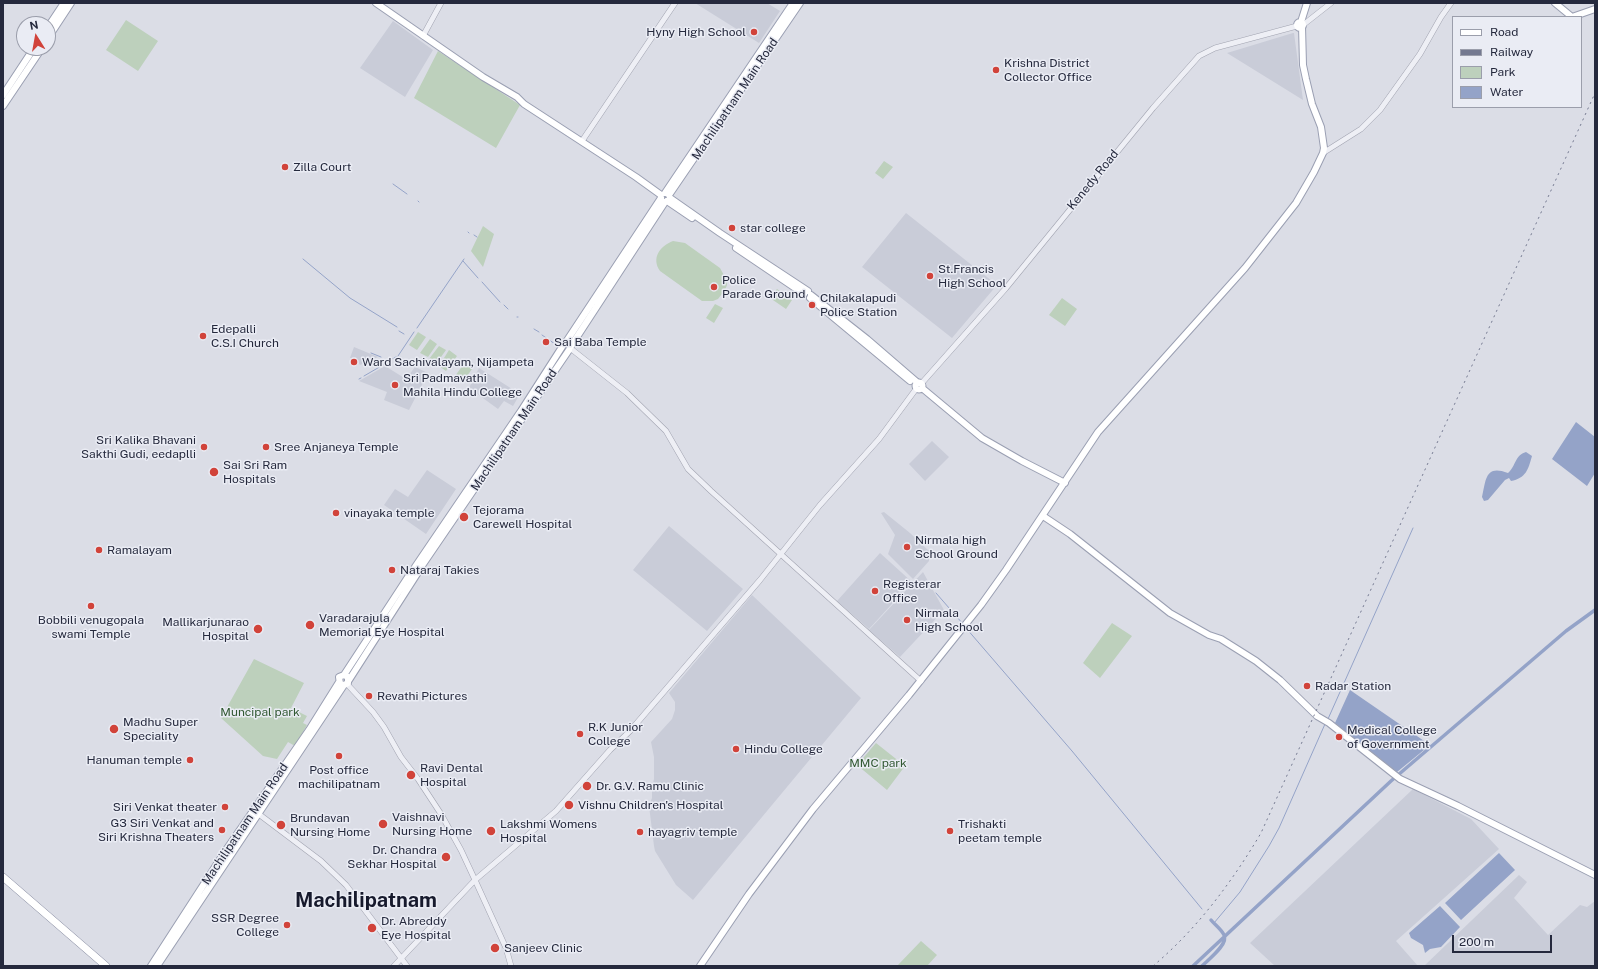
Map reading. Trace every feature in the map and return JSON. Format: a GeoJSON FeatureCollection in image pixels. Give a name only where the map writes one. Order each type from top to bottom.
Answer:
{"type":"FeatureCollection","features":[{"type":"Feature","properties":{"kind":"highway"},"geometry":{"type":"LineString","coordinates":[[3,877],[106,966]]}},
{"type":"Feature","properties":{"kind":"main road"},"geometry":{"type":"LineString","coordinates":[[55,16],[64,3]]}},
{"type":"Feature","properties":{"kind":"main road"},"geometry":{"type":"LineString","coordinates":[[56,26],[71,3]]}},
{"type":"Feature","properties":{"kind":"main road"},"geometry":{"type":"LineString","coordinates":[[376,3],[423,36],[720,233],[808,294],[856,329],[919,386],[982,438],[1065,483]]}},
{"type":"Feature","properties":{"kind":"main road","name":"Machilipatnam Main Road"},"geometry":{"type":"LineString","coordinates":[[345,683],[340,677],[344,675],[416,570],[521,411],[568,347],[793,3]]}},
{"type":"Feature","properties":{"kind":"main road","name":"Machilipatnam Main Road"},"geometry":{"type":"LineString","coordinates":[[665,197],[800,3]]}},
{"type":"Feature","properties":{"kind":"main road"},"geometry":{"type":"LineString","coordinates":[[700,966],[749,894],[791,838],[832,786],[921,681],[1004,574],[1098,432],[1235,280],[1278,228],[1296,203],[1323,153],[1321,127],[1312,104],[1303,65],[1300,24],[1305,3]]}},
{"type":"Feature","properties":{"kind":"main road"},"geometry":{"type":"LineString","coordinates":[[1555,3],[1571,16]]}},
{"type":"Feature","properties":{"kind":"main road"},"geometry":{"type":"LineString","coordinates":[[1575,16],[1595,10]]}},
{"type":"Feature","properties":{"kind":"main road"},"geometry":{"type":"LineString","coordinates":[[3,95],[29,56]]}},
{"type":"Feature","properties":{"kind":"main road"},"geometry":{"type":"LineString","coordinates":[[3,106],[37,56]]}},
{"type":"Feature","properties":{"kind":"main road"},"geometry":{"type":"LineString","coordinates":[[1043,516],[1070,534],[1170,613],[1209,635],[1221,639],[1256,661],[1280,680],[1318,716],[1329,723],[1398,778],[1458,806],[1595,875]]}},
{"type":"Feature","properties":{"kind":"main road","name":"Machilipatnam Main Road"},"geometry":{"type":"LineString","coordinates":[[151,966],[226,850],[281,782],[416,570]]}},
{"type":"Feature","properties":{"kind":"main road","name":"Machilipatnam Main Road"},"geometry":{"type":"LineString","coordinates":[[157,966],[256,812]]}},
{"type":"Feature","properties":{"kind":"street"},"geometry":{"type":"LineString","coordinates":[[423,36],[441,3]]}},
{"type":"Feature","properties":{"kind":"street"},"geometry":{"type":"LineString","coordinates":[[582,141],[675,3]]}},
{"type":"Feature","properties":{"kind":"street"},"geometry":{"type":"LineString","coordinates":[[1300,24],[1331,3]]}},
{"type":"Feature","properties":{"kind":"street"},"geometry":{"type":"LineString","coordinates":[[1323,153],[1361,129],[1380,110],[1420,54],[1441,17],[1451,3]]}},
{"type":"Feature","properties":{"kind":"street","name":"Kenedy Road"},"geometry":{"type":"LineString","coordinates":[[394,966],[475,880],[556,811],[610,750],[630,731],[760,580],[780,553],[820,505],[879,439],[919,386],[1006,288],[1153,108],[1199,56],[1214,48],[1300,24]]}},
{"type":"Feature","properties":{"kind":"street"},"geometry":{"type":"LineString","coordinates":[[568,347],[623,389],[669,434],[688,469],[921,681]]}},
{"type":"Feature","properties":{"kind":"street"},"geometry":{"type":"LineString","coordinates":[[345,683],[373,712],[384,727],[401,757],[441,814],[461,850],[475,880],[506,948],[511,966]]}},
{"type":"Feature","properties":{"kind":"street"},"geometry":{"type":"LineString","coordinates":[[256,812],[321,861],[346,885],[407,966]]}},
{"type":"Feature","properties":{"kind":"shaded area","name":"Hyny High School"},"geometry":{"type":"Polygon","coordinates":[[[695,3],[767,3],[780,11],[759,43],[695,3]]]}},
{"type":"Feature","properties":{"kind":"shaded area"},"geometry":{"type":"Polygon","coordinates":[[[393,21],[433,50],[405,97],[360,68],[393,21]]]}},
{"type":"Feature","properties":{"kind":"shaded area"},"geometry":{"type":"Polygon","coordinates":[[[1293,33],[1303,100],[1227,53],[1293,33]]]}},
{"type":"Feature","properties":{"kind":"shaded area","name":"St.Francis High School"},"geometry":{"type":"Polygon","coordinates":[[[906,213],[997,285],[952,338],[862,267],[906,213]]]}},
{"type":"Feature","properties":{"kind":"shaded area"},"geometry":{"type":"Polygon","coordinates":[[[354,347],[378,357],[360,365],[356,358],[350,358],[354,347]]]}},
{"type":"Feature","properties":{"kind":"shaded area","name":"Sri Padmavathi Mahila Hindu College"},"geometry":{"type":"Polygon","coordinates":[[[385,366],[406,379],[415,367],[428,373],[409,410],[384,400],[387,392],[359,381],[385,366]]]}},
{"type":"Feature","properties":{"kind":"shaded area"},"geometry":{"type":"Polygon","coordinates":[[[479,368],[520,394],[513,406],[504,401],[498,409],[469,388],[479,368]]]}},
{"type":"Feature","properties":{"kind":"shaded area"},"geometry":{"type":"Polygon","coordinates":[[[932,441],[949,457],[925,481],[909,464],[932,441]]]}},
{"type":"Feature","properties":{"kind":"shaded area"},"geometry":{"type":"Polygon","coordinates":[[[427,470],[456,489],[426,534],[384,505],[395,489],[408,497],[427,470]]]}},
{"type":"Feature","properties":{"kind":"shaded area","name":"Nirmala high School Ground"},"geometry":{"type":"Polygon","coordinates":[[[884,512],[929,551],[929,561],[913,579],[888,554],[895,535],[881,513],[884,512]]]}},
{"type":"Feature","properties":{"kind":"shaded area"},"geometry":{"type":"Polygon","coordinates":[[[669,526],[743,589],[707,631],[633,570],[669,526]]]}},
{"type":"Feature","properties":{"kind":"shaded area","name":"Registerar Office"},"geometry":{"type":"Polygon","coordinates":[[[880,553],[912,582],[869,629],[837,601],[880,553]]]}},
{"type":"Feature","properties":{"kind":"shaded area","name":"Nirmala High School"},"geometry":{"type":"Polygon","coordinates":[[[923,572],[944,610],[900,657],[869,630],[923,572]]]}},
{"type":"Feature","properties":{"kind":"shaded area","name":"Hindu College"},"geometry":{"type":"Polygon","coordinates":[[[752,595],[861,698],[693,900],[676,885],[655,851],[649,806],[652,798],[654,779],[654,757],[651,742],[672,719],[675,710],[675,702],[669,693],[752,595]]]}},
{"type":"Feature","properties":{"kind":"shaded area"},"geometry":{"type":"Polygon","coordinates":[[[1413,789],[1471,819],[1499,849],[1396,941],[1418,966],[1275,966],[1250,943],[1413,789]]]}},
{"type":"Feature","properties":{"kind":"shaded area"},"geometry":{"type":"Polygon","coordinates":[[[1519,875],[1527,882],[1514,898],[1548,935],[1580,905],[1587,907],[1595,901],[1595,966],[1424,966],[1519,875]]]}},
{"type":"Feature","properties":{"kind":"green space"},"geometry":{"type":"Polygon","coordinates":[[[126,20],[158,41],[138,71],[106,50],[126,20]]]}},
{"type":"Feature","properties":{"kind":"green space"},"geometry":{"type":"Polygon","coordinates":[[[438,51],[520,105],[496,148],[414,98],[438,51]]]}},
{"type":"Feature","properties":{"kind":"green space"},"geometry":{"type":"Polygon","coordinates":[[[884,161],[893,167],[883,179],[875,173],[884,161]]]}},
{"type":"Feature","properties":{"kind":"green space"},"geometry":{"type":"Polygon","coordinates":[[[483,226],[494,234],[483,267],[471,251],[483,226]]]}},
{"type":"Feature","properties":{"kind":"green space"},"geometry":{"type":"Polygon","coordinates":[[[673,241],[685,243],[720,268],[726,279],[727,285],[718,299],[713,301],[702,301],[660,271],[656,262],[658,253],[664,246],[673,241]]]}},
{"type":"Feature","properties":{"kind":"green space"},"geometry":{"type":"Polygon","coordinates":[[[777,289],[792,300],[786,309],[770,298],[777,289]]]}},
{"type":"Feature","properties":{"kind":"green space"},"geometry":{"type":"Polygon","coordinates":[[[1062,298],[1077,309],[1065,326],[1049,315],[1062,298]]]}},
{"type":"Feature","properties":{"kind":"green space"},"geometry":{"type":"Polygon","coordinates":[[[715,304],[723,308],[714,323],[706,318],[715,304]]]}},
{"type":"Feature","properties":{"kind":"green space"},"geometry":{"type":"Polygon","coordinates":[[[418,332],[426,337],[417,350],[409,345],[418,332]]]}},
{"type":"Feature","properties":{"kind":"green space"},"geometry":{"type":"Polygon","coordinates":[[[430,339],[437,344],[428,357],[420,353],[430,339]]]}},
{"type":"Feature","properties":{"kind":"green space"},"geometry":{"type":"Polygon","coordinates":[[[439,346],[446,350],[436,364],[429,359],[439,346]]]}},
{"type":"Feature","properties":{"kind":"green space"},"geometry":{"type":"Polygon","coordinates":[[[449,350],[457,356],[446,371],[439,366],[449,350]]]}},
{"type":"Feature","properties":{"kind":"green space"},"geometry":{"type":"Polygon","coordinates":[[[466,361],[474,366],[463,382],[455,376],[466,361]]]}},
{"type":"Feature","properties":{"kind":"green space"},"geometry":{"type":"Polygon","coordinates":[[[1112,623],[1132,636],[1100,678],[1083,663],[1112,623]]]}},
{"type":"Feature","properties":{"kind":"green space","name":"Muncipal park"},"geometry":{"type":"Polygon","coordinates":[[[254,659],[304,683],[291,708],[307,716],[303,723],[307,725],[295,746],[288,742],[277,759],[263,756],[221,718],[254,659]]]}},
{"type":"Feature","properties":{"kind":"green space","name":"MMC park"},"geometry":{"type":"Polygon","coordinates":[[[876,743],[905,766],[887,790],[857,765],[876,743]]]}},
{"type":"Feature","properties":{"kind":"green space"},"geometry":{"type":"Polygon","coordinates":[[[921,941],[937,955],[927,966],[897,966],[921,941]]]}},
{"type":"Feature","properties":{"kind":"water"},"geometry":{"type":"Polygon","coordinates":[[[1576,422],[1595,437],[1595,473],[1587,486],[1552,459],[1576,422]]]}},
{"type":"Feature","properties":{"kind":"water"},"geometry":{"type":"Polygon","coordinates":[[[1526,452],[1532,456],[1526,473],[1516,480],[1511,481],[1509,478],[1505,480],[1488,500],[1484,501],[1482,497],[1488,475],[1495,471],[1508,473],[1522,453],[1526,452]]]}},
{"type":"Feature","properties":{"kind":"water"},"geometry":{"type":"Polygon","coordinates":[[[1350,690],[1430,745],[1397,772],[1335,723],[1350,690]]]}},
{"type":"Feature","properties":{"kind":"water"},"geometry":{"type":"Polygon","coordinates":[[[1499,853],[1515,870],[1461,920],[1445,903],[1499,853]]]}},
{"type":"Feature","properties":{"kind":"water"},"geometry":{"type":"Polygon","coordinates":[[[1440,906],[1460,927],[1441,947],[1430,949],[1425,953],[1423,945],[1411,938],[1409,933],[1440,906]]]}},
{"type":"Feature","properties":{"kind":"waterway"},"geometry":{"type":"LineString","coordinates":[[393,184],[407,194]]}},
{"type":"Feature","properties":{"kind":"waterway"},"geometry":{"type":"LineString","coordinates":[[303,259],[350,298],[397,327]]}},
{"type":"Feature","properties":{"kind":"waterway"},"geometry":{"type":"LineString","coordinates":[[417,328],[464,259]]}},
{"type":"Feature","properties":{"kind":"waterway"},"geometry":{"type":"LineString","coordinates":[[463,261],[478,278]]}},
{"type":"Feature","properties":{"kind":"waterway"},"geometry":{"type":"LineString","coordinates":[[482,282],[500,302]]}},
{"type":"Feature","properties":{"kind":"waterway"},"geometry":{"type":"LineString","coordinates":[[504,305],[508,309]]}},
{"type":"Feature","properties":{"kind":"waterway"},"geometry":{"type":"LineString","coordinates":[[534,329],[539,332]]}},
{"type":"Feature","properties":{"kind":"waterway"},"geometry":{"type":"LineString","coordinates":[[399,331],[404,334]]}},
{"type":"Feature","properties":{"kind":"waterway"},"geometry":{"type":"LineString","coordinates":[[398,356],[414,332]]}},
{"type":"Feature","properties":{"kind":"waterway"},"geometry":{"type":"LineString","coordinates":[[542,335],[555,344]]}},
{"type":"Feature","properties":{"kind":"waterway"},"geometry":{"type":"LineString","coordinates":[[371,353],[381,357]]}},
{"type":"Feature","properties":{"kind":"waterway"},"geometry":{"type":"LineString","coordinates":[[364,376],[383,365]]}},
{"type":"Feature","properties":{"kind":"waterway"},"geometry":{"type":"LineString","coordinates":[[1328,719],[1413,528]]}},
{"type":"Feature","properties":{"kind":"waterway"},"geometry":{"type":"LineString","coordinates":[[936,593],[963,624]]}},
{"type":"Feature","properties":{"kind":"waterway"},"geometry":{"type":"LineString","coordinates":[[1193,966],[1391,781],[1566,631],[1595,610]]}},
{"type":"Feature","properties":{"kind":"waterway"},"geometry":{"type":"LineString","coordinates":[[966,628],[1072,751],[1202,909]]}},
{"type":"Feature","properties":{"kind":"waterway"},"geometry":{"type":"LineString","coordinates":[[1214,923],[1240,892],[1269,846],[1279,828],[1325,724]]}},
{"type":"Feature","properties":{"kind":"waterway"},"geometry":{"type":"LineString","coordinates":[[1202,966],[1217,952],[1224,943],[1225,939],[1224,935],[1211,920]]}},
{"type":"Feature","properties":{"kind":"railway"},"geometry":{"type":"LineString","coordinates":[[1153,966],[1169,952],[1213,904],[1226,887],[1261,833],[1595,93]]}},
{"type":"Feature","properties":{"kind":"place","name":"Hyny High School"},"geometry":{"type":"Point","coordinates":[754,32]}},
{"type":"Feature","properties":{"kind":"place","name":"Krishna District Collector Office"},"geometry":{"type":"Point","coordinates":[996,70]}},
{"type":"Feature","properties":{"kind":"place","name":"Zilla Court"},"geometry":{"type":"Point","coordinates":[285,167]}},
{"type":"Feature","properties":{"kind":"place","name":"star college"},"geometry":{"type":"Point","coordinates":[732,228]}},
{"type":"Feature","properties":{"kind":"place","name":"St.Francis High School"},"geometry":{"type":"Point","coordinates":[930,276]}},
{"type":"Feature","properties":{"kind":"place","name":"Police Parade Ground"},"geometry":{"type":"Point","coordinates":[714,287]}},
{"type":"Feature","properties":{"kind":"place","name":"Chilakalapudi Police Station"},"geometry":{"type":"Point","coordinates":[812,305]}},
{"type":"Feature","properties":{"kind":"place","name":"Edepalli C.S.I Church"},"geometry":{"type":"Point","coordinates":[203,336]}},
{"type":"Feature","properties":{"kind":"place","name":"Sai Baba Temple"},"geometry":{"type":"Point","coordinates":[546,342]}},
{"type":"Feature","properties":{"kind":"place","name":"Ward Sachivalayam, Nijampeta"},"geometry":{"type":"Point","coordinates":[354,362]}},
{"type":"Feature","properties":{"kind":"place","name":"Sri Padmavathi Mahila Hindu College"},"geometry":{"type":"Point","coordinates":[395,385]}},
{"type":"Feature","properties":{"kind":"place","name":"Sri Kalika Bhavani Sakthi Gudi, eedaplli"},"geometry":{"type":"Point","coordinates":[204,447]}},
{"type":"Feature","properties":{"kind":"place","name":"Sree Anjaneya Temple"},"geometry":{"type":"Point","coordinates":[266,447]}},
{"type":"Feature","properties":{"kind":"place","name":"Sai Sri Ram Hospitals"},"geometry":{"type":"Point","coordinates":[214,472]}},
{"type":"Feature","properties":{"kind":"place","name":"vinayaka temple"},"geometry":{"type":"Point","coordinates":[336,513]}},
{"type":"Feature","properties":{"kind":"place","name":"Tejorama Carewell Hospital"},"geometry":{"type":"Point","coordinates":[464,517]}},
{"type":"Feature","properties":{"kind":"place","name":"Nirmala high School Ground"},"geometry":{"type":"Point","coordinates":[907,547]}},
{"type":"Feature","properties":{"kind":"place","name":"Ramalayam"},"geometry":{"type":"Point","coordinates":[99,550]}},
{"type":"Feature","properties":{"kind":"place","name":"Nataraj Takies"},"geometry":{"type":"Point","coordinates":[392,570]}},
{"type":"Feature","properties":{"kind":"place","name":"Registerar Office"},"geometry":{"type":"Point","coordinates":[875,591]}},
{"type":"Feature","properties":{"kind":"place","name":"Bobbili venugopala swami Temple"},"geometry":{"type":"Point","coordinates":[91,606]}},
{"type":"Feature","properties":{"kind":"place","name":"Nirmala High School"},"geometry":{"type":"Point","coordinates":[907,620]}},
{"type":"Feature","properties":{"kind":"place","name":"Varadarajula Memorial Eye Hospital"},"geometry":{"type":"Point","coordinates":[310,625]}},
{"type":"Feature","properties":{"kind":"place","name":"Mallikarjunarao Hospital"},"geometry":{"type":"Point","coordinates":[258,629]}},
{"type":"Feature","properties":{"kind":"place","name":"Radar Station"},"geometry":{"type":"Point","coordinates":[1307,686]}},
{"type":"Feature","properties":{"kind":"place","name":"Revathi Pictures"},"geometry":{"type":"Point","coordinates":[369,696]}},
{"type":"Feature","properties":{"kind":"place","name":"Madhu Super Speciality"},"geometry":{"type":"Point","coordinates":[114,729]}},
{"type":"Feature","properties":{"kind":"place","name":"R.K Junior College"},"geometry":{"type":"Point","coordinates":[580,734]}},
{"type":"Feature","properties":{"kind":"place","name":"Medical College of Government"},"geometry":{"type":"Point","coordinates":[1339,737]}},
{"type":"Feature","properties":{"kind":"place","name":"Hindu College"},"geometry":{"type":"Point","coordinates":[736,749]}},
{"type":"Feature","properties":{"kind":"place","name":"Post office machilipatnam"},"geometry":{"type":"Point","coordinates":[339,756]}},
{"type":"Feature","properties":{"kind":"place","name":"Hanuman temple"},"geometry":{"type":"Point","coordinates":[190,760]}},
{"type":"Feature","properties":{"kind":"place","name":"Ravi Dental Hospital"},"geometry":{"type":"Point","coordinates":[411,775]}},
{"type":"Feature","properties":{"kind":"place","name":"Dr. G.V. Ramu Clinic"},"geometry":{"type":"Point","coordinates":[587,786]}},
{"type":"Feature","properties":{"kind":"place","name":"Vishnu Children's Hospital"},"geometry":{"type":"Point","coordinates":[569,805]}},
{"type":"Feature","properties":{"kind":"place","name":"Siri Venkat theater"},"geometry":{"type":"Point","coordinates":[225,807]}},
{"type":"Feature","properties":{"kind":"place","name":"Vaishnavi Nursing Home"},"geometry":{"type":"Point","coordinates":[383,824]}},
{"type":"Feature","properties":{"kind":"place","name":"Brundavan Nursing Home"},"geometry":{"type":"Point","coordinates":[281,825]}},
{"type":"Feature","properties":{"kind":"place","name":"G3 Siri Venkat and Siri Krishna Theaters"},"geometry":{"type":"Point","coordinates":[222,830]}},
{"type":"Feature","properties":{"kind":"place","name":"Lakshmi Womens Hospital"},"geometry":{"type":"Point","coordinates":[491,831]}},
{"type":"Feature","properties":{"kind":"place","name":"Trishakti peetam temple"},"geometry":{"type":"Point","coordinates":[950,831]}},
{"type":"Feature","properties":{"kind":"place","name":"hayagriv temple"},"geometry":{"type":"Point","coordinates":[640,832]}},
{"type":"Feature","properties":{"kind":"place","name":"Dr. Chandra Sekhar Hospital"},"geometry":{"type":"Point","coordinates":[446,857]}},
{"type":"Feature","properties":{"kind":"place","name":"SSR Degree College"},"geometry":{"type":"Point","coordinates":[287,925]}},
{"type":"Feature","properties":{"kind":"place","name":"Dr. Abreddy Eye Hospital"},"geometry":{"type":"Point","coordinates":[372,928]}},
{"type":"Feature","properties":{"kind":"place","name":"Sanjeev Clinic"},"geometry":{"type":"Point","coordinates":[495,948]}},
{"type":"Feature","properties":{"kind":"district","name":"Machilipatnam"},"geometry":{"type":"Point","coordinates":[366,901]}}]}
